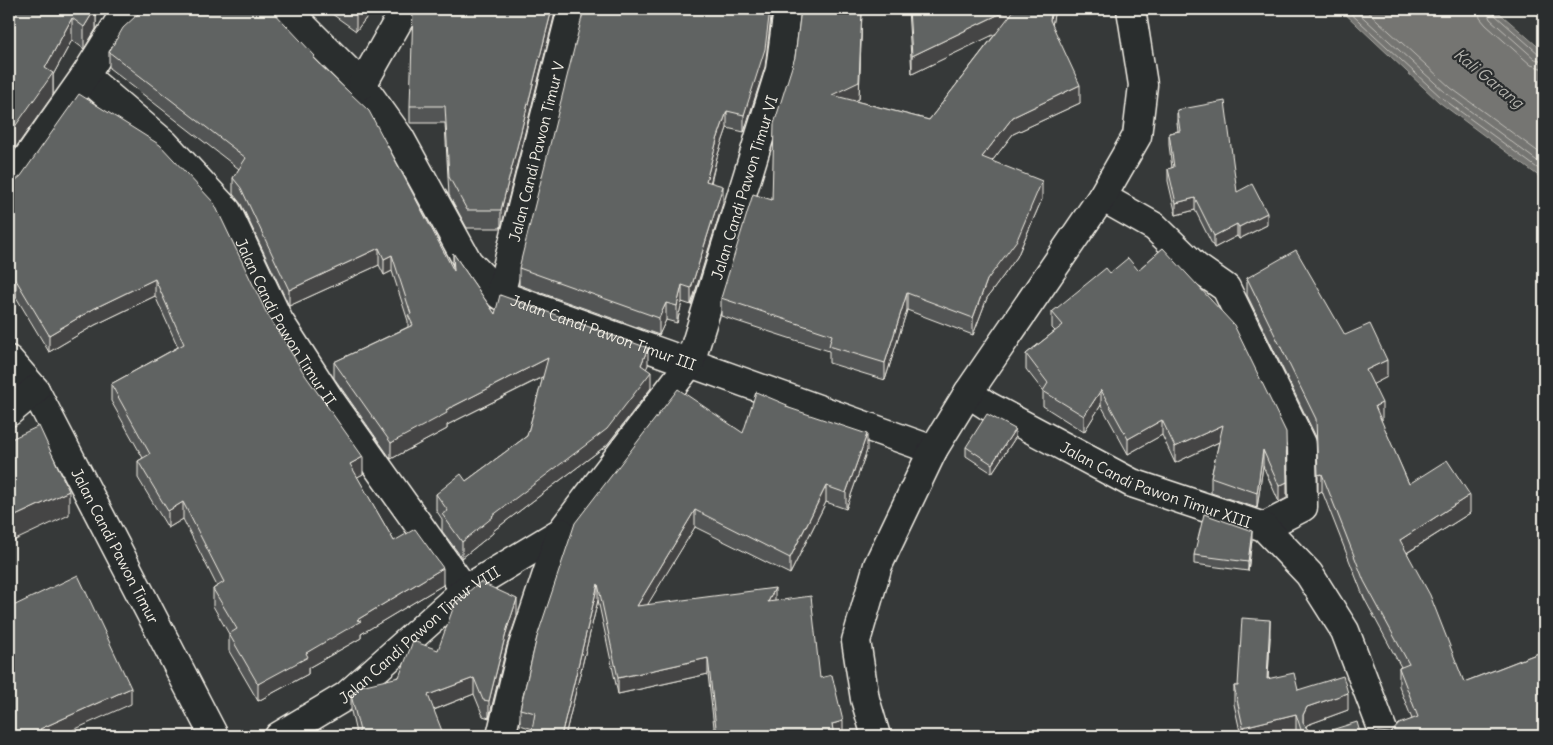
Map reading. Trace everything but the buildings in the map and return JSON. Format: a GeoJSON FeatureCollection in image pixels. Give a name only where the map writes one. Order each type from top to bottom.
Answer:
{"type":"FeatureCollection","features":[{"type":"Feature","properties":{"kind":"street"},"geometry":{"type":"LineString","coordinates":[[9,184],[85,76],[127,9]]}},
{"type":"Feature","properties":{"kind":"street","name":"Jalan Candi Pawon Timur III"},"geometry":{"type":"LineString","coordinates":[[286,9],[362,85],[400,138],[468,262],[500,295],[933,450]]}},
{"type":"Feature","properties":{"kind":"street"},"geometry":{"type":"LineString","coordinates":[[362,85],[405,9]]}},
{"type":"Feature","properties":{"kind":"street","name":"Jalan Candi Pawon Timur V"},"geometry":{"type":"LineString","coordinates":[[500,295],[572,9]]}},
{"type":"Feature","properties":{"kind":"street","name":"Jalan Candi Pawon Timur VI"},"geometry":{"type":"LineString","coordinates":[[690,363],[780,70],[788,9]]}},
{"type":"Feature","properties":{"kind":"street"},"geometry":{"type":"LineString","coordinates":[[876,736],[865,699],[856,642],[878,565],[933,450],[968,393],[1102,197],[1137,136],[1143,85],[1131,9]]}},
{"type":"Feature","properties":{"kind":"street","name":"Jalan Candi Pawon Timur II"},"geometry":{"type":"LineString","coordinates":[[85,76],[164,144],[227,211],[278,321],[330,400],[465,590]]}},
{"type":"Feature","properties":{"kind":"street"},"geometry":{"type":"LineString","coordinates":[[1102,197],[1155,228],[1196,267],[1226,288],[1302,444],[1303,507],[1264,527]]}},
{"type":"Feature","properties":{"kind":"street","name":"Jalan Candi Pawon Timur"},"geometry":{"type":"LineString","coordinates":[[9,360],[35,390],[214,736]]}},
{"type":"Feature","properties":{"kind":"street","name":"Jalan Candi Pawon Timur VIII"},"geometry":{"type":"LineString","coordinates":[[501,736],[522,649],[561,532],[690,363]]}},
{"type":"Feature","properties":{"kind":"street"},"geometry":{"type":"LineString","coordinates":[[9,412],[35,390]]}},
{"type":"Feature","properties":{"kind":"street","name":"Jalan Candi Pawon Timur XIII"},"geometry":{"type":"LineString","coordinates":[[968,393],[988,406],[1132,483],[1264,527],[1309,574],[1346,631],[1382,726]]}},
{"type":"Feature","properties":{"kind":"street","name":"Jalan Candi Pawon Timur VIII"},"geometry":{"type":"LineString","coordinates":[[279,736],[346,696],[465,590],[561,532]]}},
{"type":"Feature","properties":{"kind":"street"},"geometry":{"type":"LineString","coordinates":[[1353,725],[1382,726]]}},
{"type":"Feature","properties":{"kind":"water","name":"Kali Garang"},"geometry":{"type":"Polygon","coordinates":[[[1340,9],[1495,9],[1544,52],[1544,180],[1439,102],[1340,9]]]}}]}
